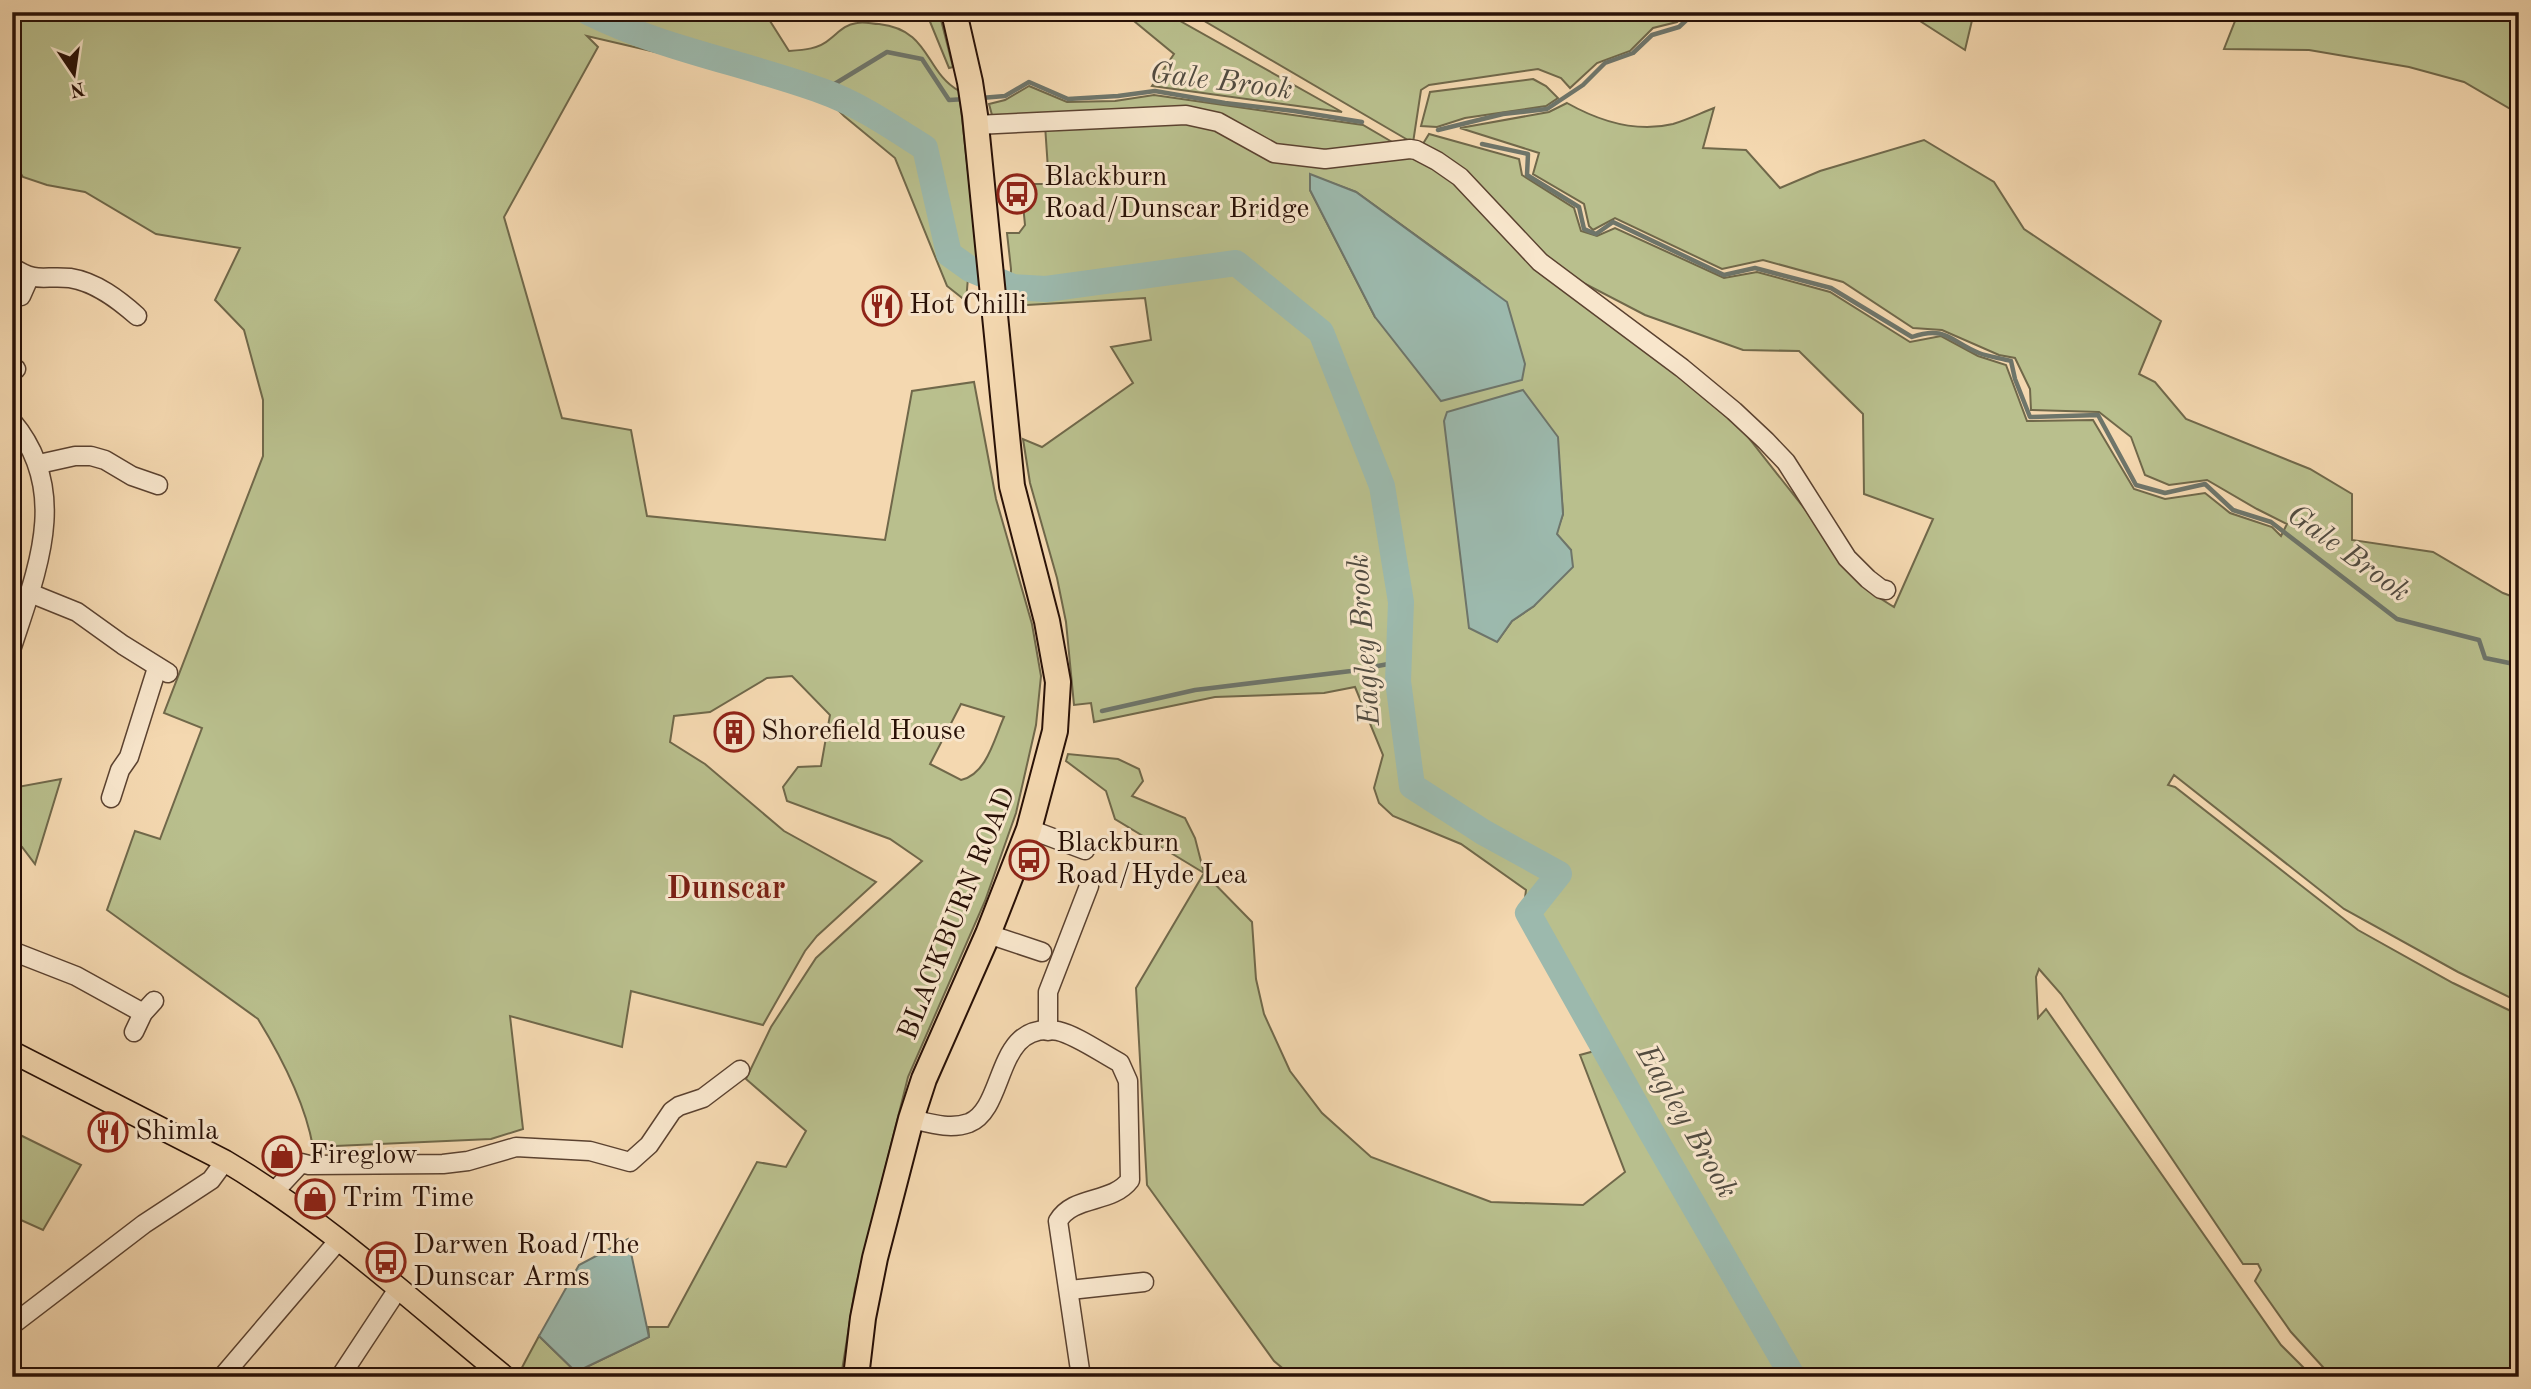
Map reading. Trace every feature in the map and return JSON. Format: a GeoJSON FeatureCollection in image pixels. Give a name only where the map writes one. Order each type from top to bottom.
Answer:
{"type":"FeatureCollection","features":[{"type":"Feature","properties":{"kind":"highway","name":"BLACKBURN ROAD"},"geometry":{"type":"LineString","coordinates":[[856,1377],[863,1318],[875,1258],[911,1119],[924,1079],[988,934],[1029,830],[1055,731],[1058,682],[1048,621],[1012,486],[976,120],[954,12]]}},
{"type":"Feature","properties":{"kind":"main road"},"geometry":{"type":"LineString","coordinates":[[12,1052],[225,1161],[274,1192],[398,1289],[496,1374]]}},
{"type":"Feature","properties":{"kind":"street"},"geometry":{"type":"LineString","coordinates":[[976,120],[1186,115],[1217,122],[1274,153],[1325,159],[1416,150],[1460,177],[1540,262],[1682,368],[1734,411],[1786,463],[1847,558],[1868,579],[1886,590]]}},
{"type":"Feature","properties":{"kind":"street"},"geometry":{"type":"LineString","coordinates":[[12,267],[29,278],[71,278],[127,298],[137,316]]}},
{"type":"Feature","properties":{"kind":"street"},"geometry":{"type":"LineString","coordinates":[[21,296],[29,278]]}},
{"type":"Feature","properties":{"kind":"street"},"geometry":{"type":"LineString","coordinates":[[12,421],[28,441],[39,464],[46,504],[44,532],[30,593],[13,639]]}},
{"type":"Feature","properties":{"kind":"street"},"geometry":{"type":"LineString","coordinates":[[39,464],[75,456],[91,456],[105,460],[132,476],[164,487]]}},
{"type":"Feature","properties":{"kind":"street"},"geometry":{"type":"LineString","coordinates":[[30,593],[86,617],[163,670],[129,757],[113,771],[111,798]]}},
{"type":"Feature","properties":{"kind":"street"},"geometry":{"type":"LineString","coordinates":[[1029,830],[1085,850]]}},
{"type":"Feature","properties":{"kind":"street"},"geometry":{"type":"LineString","coordinates":[[1048,1031],[1048,992],[1089,886]]}},
{"type":"Feature","properties":{"kind":"street"},"geometry":{"type":"LineString","coordinates":[[988,934],[1042,952]]}},
{"type":"Feature","properties":{"kind":"street"},"geometry":{"type":"LineString","coordinates":[[12,951],[28,966],[76,976],[148,1007],[134,1032]]}},
{"type":"Feature","properties":{"kind":"street"},"geometry":{"type":"LineString","coordinates":[[911,1119],[941,1126],[958,1126],[979,1117],[986,1109],[1010,1052],[1018,1042],[1028,1036],[1048,1031],[1062,1032],[1120,1063],[1128,1081],[1130,1181],[1125,1188],[1117,1192],[1068,1208],[1058,1221],[1081,1377]]}},
{"type":"Feature","properties":{"kind":"street"},"geometry":{"type":"LineString","coordinates":[[274,1192],[301,1163],[334,1166],[443,1164],[468,1161],[516,1147],[590,1152],[631,1162],[649,1145],[672,1111],[703,1098],[740,1070]]}},
{"type":"Feature","properties":{"kind":"street"},"geometry":{"type":"LineString","coordinates":[[12,1325],[144,1224],[211,1180],[225,1161]]}},
{"type":"Feature","properties":{"kind":"street"},"geometry":{"type":"LineString","coordinates":[[222,1377],[338,1241]]}},
{"type":"Feature","properties":{"kind":"street"},"geometry":{"type":"LineString","coordinates":[[1070,1290],[1138,1279]]}},
{"type":"Feature","properties":{"kind":"street"},"geometry":{"type":"LineString","coordinates":[[340,1377],[398,1289]]}},
{"type":"Feature","properties":{"kind":"green space"},"geometry":{"type":"Polygon","coordinates":[[[12,12],[572,12],[621,37],[750,74],[587,36],[598,47],[504,217],[562,418],[631,430],[647,516],[885,540],[912,391],[974,382],[996,499],[1032,624],[1041,676],[1036,725],[1016,813],[985,901],[908,1077],[855,1289],[841,1377],[523,1377],[519,1373],[539,1336],[576,1372],[649,1337],[648,1327],[668,1327],[757,1162],[786,1167],[806,1131],[746,1079],[771,1027],[816,958],[922,861],[890,839],[787,801],[783,787],[798,767],[821,766],[830,715],[792,676],[767,678],[710,712],[674,716],[670,742],[705,764],[784,831],[876,882],[817,936],[805,951],[763,1025],[631,991],[622,1047],[510,1016],[523,1129],[491,1139],[313,1147],[292,1081],[258,1019],[107,910],[135,831],[160,839],[202,728],[164,713],[263,456],[263,400],[244,330],[215,300],[240,248],[156,234],[85,192],[47,185],[23,177],[12,160],[12,12]],[[961,704],[930,764],[961,780],[970,776],[983,763],[1004,717],[961,704]]]}},
{"type":"Feature","properties":{"kind":"green space"},"geometry":{"type":"Polygon","coordinates":[[[650,12],[725,12],[737,20],[763,12],[794,12],[770,21],[789,51],[821,45],[845,27],[860,22],[896,28],[909,34],[939,73],[959,91],[978,262],[954,249],[933,142],[845,92],[640,29],[650,12]]]}},
{"type":"Feature","properties":{"kind":"green space"},"geometry":{"type":"Polygon","coordinates":[[[926,12],[939,12],[953,67],[949,68],[926,12]]]}},
{"type":"Feature","properties":{"kind":"green space"},"geometry":{"type":"Polygon","coordinates":[[[1123,12],[1164,12],[1342,112],[1152,86],[1174,54],[1123,12]]]}},
{"type":"Feature","properties":{"kind":"green space"},"geometry":{"type":"Polygon","coordinates":[[[1189,12],[1687,12],[1677,22],[1653,28],[1630,51],[1597,63],[1570,88],[1561,78],[1538,69],[1429,85],[1421,90],[1413,143],[1189,12]]]}},
{"type":"Feature","properties":{"kind":"green space"},"geometry":{"type":"Polygon","coordinates":[[[1906,12],[1974,12],[1965,50],[1906,12]]]}},
{"type":"Feature","properties":{"kind":"green space"},"geometry":{"type":"Polygon","coordinates":[[[2235,12],[2519,12],[2519,114],[2464,82],[2409,67],[2309,50],[2224,49],[2235,21],[2235,12]]]}},
{"type":"Feature","properties":{"kind":"green space"},"geometry":{"type":"Polygon","coordinates":[[[1533,79],[1546,86],[1558,98],[1546,106],[1465,118],[1437,127],[1421,126],[1430,92],[1533,79]]]}},
{"type":"Feature","properties":{"kind":"green space"},"geometry":{"type":"Polygon","coordinates":[[[1029,86],[1067,102],[1115,101],[1154,95],[1363,125],[1399,146],[1324,155],[1278,148],[1228,121],[992,115],[989,104],[1005,100],[1029,86]]]}},
{"type":"Feature","properties":{"kind":"green space"},"geometry":{"type":"Polygon","coordinates":[[[825,97],[860,114],[919,151],[942,256],[968,278],[966,301],[947,286],[895,158],[825,97]]]}},
{"type":"Feature","properties":{"kind":"green space"},"geometry":{"type":"Polygon","coordinates":[[[1567,103],[1618,124],[1645,127],[1673,124],[1714,108],[1703,148],[1746,150],[1780,188],[1820,171],[1924,140],[1994,182],[2024,229],[2161,321],[2139,374],[2155,382],[2186,419],[2310,469],[2352,494],[2352,540],[2433,552],[2503,593],[2519,599],[2519,1002],[2458,972],[2344,909],[2174,775],[2168,785],[2175,787],[2358,930],[2453,983],[2519,1015],[2519,1377],[2332,1377],[2291,1332],[2255,1281],[2261,1270],[2258,1264],[2243,1264],[2061,994],[2039,969],[2036,977],[2038,1018],[2046,1009],[2281,1345],[2313,1377],[1293,1377],[1274,1361],[1147,1185],[1136,988],[1204,873],[1252,922],[1256,979],[1264,1014],[1290,1071],[1322,1113],[1371,1157],[1491,1202],[1583,1205],[1625,1172],[1580,1055],[1598,1050],[1578,1010],[1570,1005],[1523,914],[1526,890],[1461,844],[1393,816],[1379,803],[1374,788],[1383,755],[1355,687],[1324,693],[1215,697],[1094,722],[1091,703],[1074,705],[1066,622],[1057,578],[1030,483],[1023,439],[1042,447],[1133,383],[1111,347],[1151,340],[1145,298],[1027,305],[1010,301],[1011,269],[1007,233],[1019,233],[1025,225],[1021,184],[1049,184],[1045,125],[1185,120],[1214,125],[1273,159],[1405,154],[1431,162],[1744,432],[1878,597],[1894,607],[1933,519],[1864,494],[1863,414],[1799,351],[1743,350],[1645,315],[1570,276],[1421,147],[1429,134],[1519,159],[1522,175],[1574,208],[1581,231],[1597,236],[1615,228],[1724,278],[1757,272],[1830,292],[1910,342],[1941,336],[1978,356],[2006,365],[2027,421],[2093,420],[2134,489],[2165,499],[2205,493],[2230,513],[2272,527],[2281,536],[2287,524],[2207,480],[2169,485],[2145,475],[2131,437],[2099,412],[2031,410],[2030,389],[2015,358],[1999,355],[1942,330],[1913,328],[1843,282],[1763,260],[1722,269],[1615,218],[1593,230],[1589,226],[1584,204],[1533,174],[1539,153],[1460,128],[1549,112],[1567,103]],[[1310,175],[1310,190],[1375,317],[1479,281],[1356,192],[1310,175]],[[1561,489],[1497,642],[1512,621],[1534,606],[1571,550],[1556,534],[1563,514],[1561,489]]]}},
{"type":"Feature","properties":{"kind":"green space"},"geometry":{"type":"Polygon","coordinates":[[[1068,754],[1118,759],[1139,769],[1143,781],[1132,796],[1185,818],[1195,838],[1204,873],[1115,819],[1106,791],[1066,761],[1068,754]]]}},
{"type":"Feature","properties":{"kind":"green space"},"geometry":{"type":"Polygon","coordinates":[[[61,779],[35,864],[12,839],[12,788],[61,779]]]}},
{"type":"Feature","properties":{"kind":"green space"},"geometry":{"type":"Polygon","coordinates":[[[12,1131],[81,1165],[43,1230],[12,1216],[12,1131]]]}},
{"type":"Feature","properties":{"kind":"shaded area"},"geometry":{"type":"Polygon","coordinates":[[[1310,174],[1356,192],[1507,302],[1525,364],[1522,380],[1441,401],[1375,317],[1310,190],[1310,174]]]}},
{"type":"Feature","properties":{"kind":"shaded area"},"geometry":{"type":"Polygon","coordinates":[[[1523,390],[1558,437],[1563,514],[1557,534],[1571,550],[1573,567],[1534,606],[1512,621],[1497,642],[1469,628],[1444,421],[1447,412],[1523,390]]]}},
{"type":"Feature","properties":{"kind":"shaded area"},"geometry":{"type":"Polygon","coordinates":[[[628,1239],[649,1337],[576,1372],[539,1336],[579,1265],[628,1239]]]}},
{"type":"Feature","properties":{"kind":"waterway","name":"Eagley Brook"},"geometry":{"type":"LineString","coordinates":[[588,12],[674,46],[836,96],[875,116],[925,148],[949,254],[970,269],[1013,287],[1046,289],[1236,263],[1321,332],[1382,486],[1401,602],[1398,681],[1412,786],[1483,832],[1559,874],[1528,913],[1793,1377]]}},
{"type":"Feature","properties":{"kind":"waterway"},"geometry":{"type":"LineString","coordinates":[[1438,130],[1503,114],[1547,109],[1583,85],[1605,63],[1633,53],[1652,35],[1679,27],[1695,12]]}},
{"type":"Feature","properties":{"kind":"waterway","name":"Gale Brook"},"geometry":{"type":"LineString","coordinates":[[823,91],[887,52],[922,59],[949,100],[966,99]]}},
{"type":"Feature","properties":{"kind":"waterway","name":"Gale Brook"},"geometry":{"type":"LineString","coordinates":[[981,98],[1005,96],[1029,82],[1068,99],[1155,91],[1362,122]]}},
{"type":"Feature","properties":{"kind":"waterway","name":"Gale Brook"},"geometry":{"type":"LineString","coordinates":[[1482,144],[1528,154],[1527,175],[1579,207],[1584,229],[1596,234],[1613,222],[1724,275],[1755,268],[1831,288],[1912,337],[1941,334],[1979,353],[2011,361],[2030,417],[2098,415],[2136,485],[2165,493],[2205,484],[2233,510],[2271,522],[2397,619],[2479,640],[2485,658],[2519,665]]}},
{"type":"Feature","properties":{"kind":"waterway"},"geometry":{"type":"LineString","coordinates":[[1102,711],[1195,690],[1351,671],[1399,662]]}},
{"type":"Feature","properties":{"kind":"place","name":"Blackburn Road/Dunscar Bridge"},"geometry":{"type":"Point","coordinates":[1017,194]}},
{"type":"Feature","properties":{"kind":"place","name":"Hot Chilli"},"geometry":{"type":"Point","coordinates":[882,306]}},
{"type":"Feature","properties":{"kind":"place","name":"Shorefield House"},"geometry":{"type":"Point","coordinates":[734,732]}},
{"type":"Feature","properties":{"kind":"place","name":"Blackburn Road/Hyde Lea"},"geometry":{"type":"Point","coordinates":[1029,860]}},
{"type":"Feature","properties":{"kind":"place","name":"Shimla"},"geometry":{"type":"Point","coordinates":[108,1132]}},
{"type":"Feature","properties":{"kind":"place","name":"Fireglow"},"geometry":{"type":"Point","coordinates":[282,1156]}},
{"type":"Feature","properties":{"kind":"place","name":"Trim Time"},"geometry":{"type":"Point","coordinates":[315,1199]}},
{"type":"Feature","properties":{"kind":"place","name":"Darwen Road/The Dunscar Arms"},"geometry":{"type":"Point","coordinates":[386,1262]}},
{"type":"Feature","properties":{"kind":"district","name":"Dunscar"},"geometry":{"type":"Point","coordinates":[726,890]}}]}
